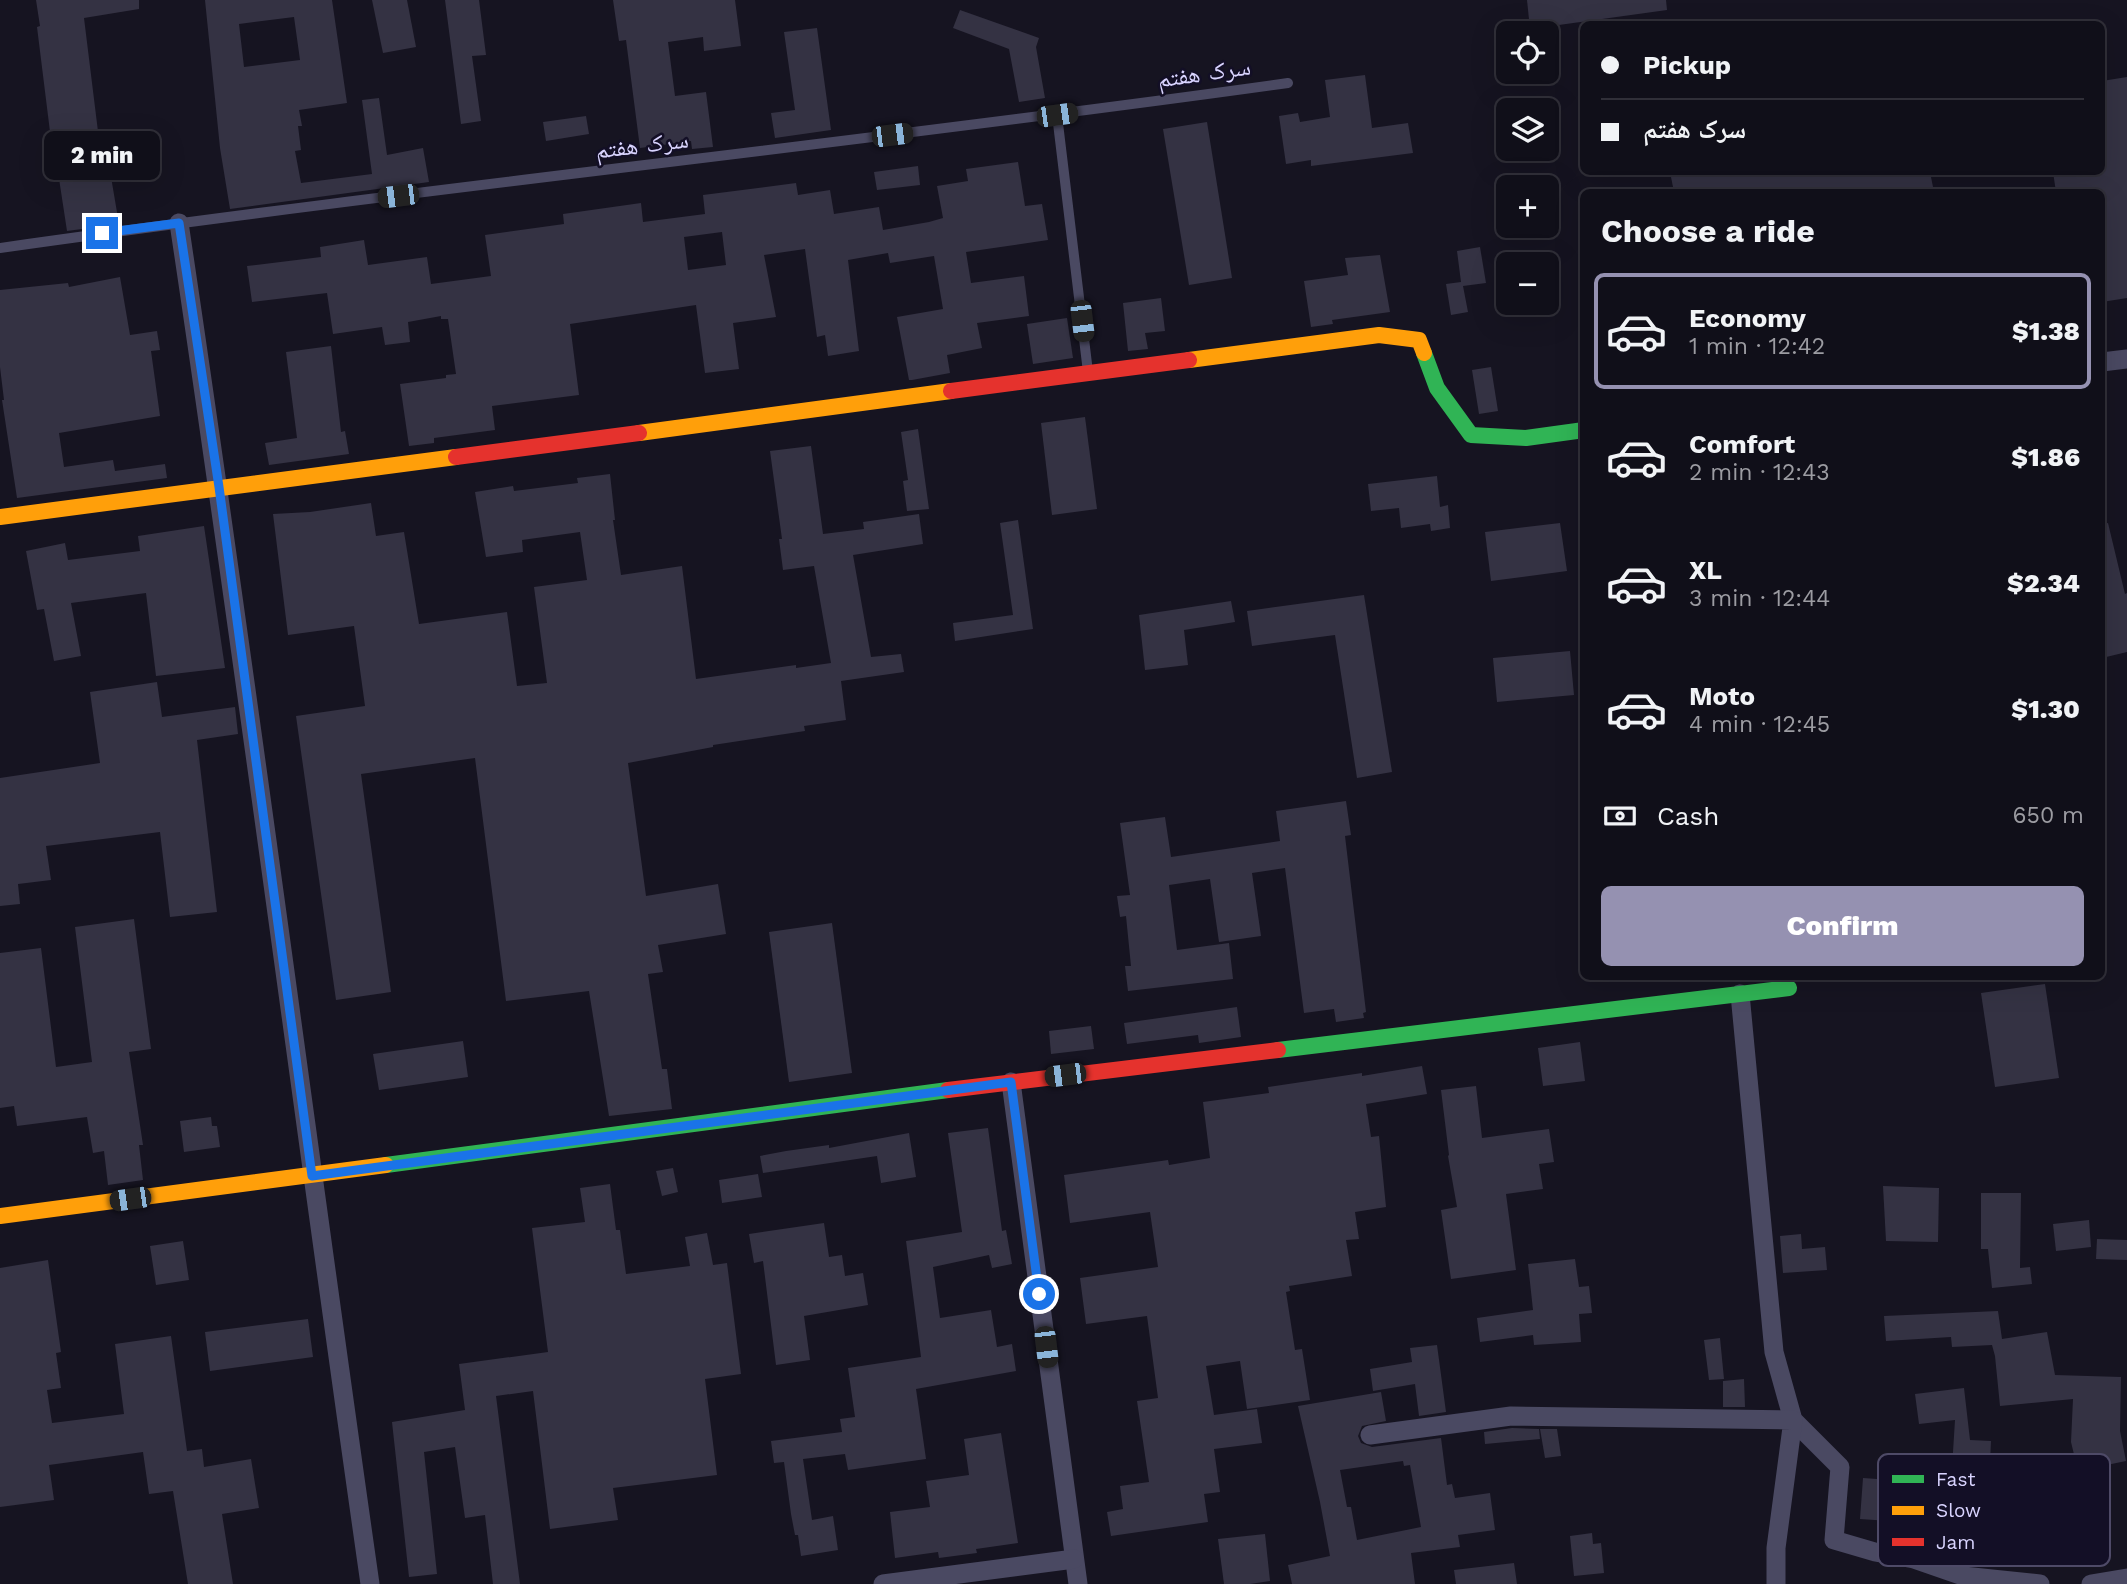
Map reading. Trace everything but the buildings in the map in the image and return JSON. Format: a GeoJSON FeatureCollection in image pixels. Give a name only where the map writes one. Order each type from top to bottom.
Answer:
{"type":"FeatureCollection","features":[{"type":"Feature","properties":{"kind":"street"},"geometry":{"type":"LineString","coordinates":[[179,223],[219,487],[370,1584]]}},
{"type":"Feature","properties":{"kind":"street"},"geometry":{"type":"LineString","coordinates":[[0,517],[1378,335],[1419,340],[1437,388],[1471,435],[1526,438],[1580,431]]}},
{"type":"Feature","properties":{"kind":"street"},"geometry":{"type":"LineString","coordinates":[[2105,362],[2127,359]]}},
{"type":"Feature","properties":{"kind":"street"},"geometry":{"type":"LineString","coordinates":[[0,1216],[1011,1082],[1788,988]]}},
{"type":"Feature","properties":{"kind":"street"},"geometry":{"type":"LineString","coordinates":[[1740,994],[1774,1352],[1793,1420],[1776,1548],[1776,1584]]}},
{"type":"Feature","properties":{"kind":"street"},"geometry":{"type":"LineString","coordinates":[[1011,1082],[1078,1584]]}},
{"type":"Feature","properties":{"kind":"street"},"geometry":{"type":"LineString","coordinates":[[1370,1435],[1511,1416],[1793,1420],[1840,1467],[1834,1540],[1878,1553]]}},
{"type":"Feature","properties":{"kind":"street"},"geometry":{"type":"LineString","coordinates":[[883,1584],[1074,1559]]}},
{"type":"Feature","properties":{"kind":"street"},"geometry":{"type":"LineString","coordinates":[[1934,1566],[1963,1576],[2040,1584]]}},
{"type":"Feature","properties":{"kind":"street"},"geometry":{"type":"LineString","coordinates":[[2091,1584],[2127,1578]]}},
{"type":"Feature","properties":{"kind":"lane","name":"سرک هفتم"},"geometry":{"type":"LineString","coordinates":[[0,248],[179,223],[1057,115],[1288,83]]}},
{"type":"Feature","properties":{"kind":"lane"},"geometry":{"type":"LineString","coordinates":[[1057,115],[1088,372]]}},
{"type":"Feature","properties":{"kind":"traffic: fast"},"geometry":{"type":"LineString","coordinates":[[1424,353],[1437,388],[1471,435],[1526,438],[1580,431]]}},
{"type":"Feature","properties":{"kind":"traffic: fast"},"geometry":{"type":"LineString","coordinates":[[1278,1050],[1789,988]]}},
{"type":"Feature","properties":{"kind":"traffic: fast"},"geometry":{"type":"LineString","coordinates":[[386,1165],[948,1090]]}},
{"type":"Feature","properties":{"kind":"traffic: slow"},"geometry":{"type":"LineString","coordinates":[[1189,360],[1379,335],[1419,340],[1424,353]]}},
{"type":"Feature","properties":{"kind":"traffic: slow"},"geometry":{"type":"LineString","coordinates":[[639,433],[951,391]]}},
{"type":"Feature","properties":{"kind":"traffic: slow"},"geometry":{"type":"LineString","coordinates":[[0,517],[456,457]]}},
{"type":"Feature","properties":{"kind":"traffic: slow"},"geometry":{"type":"LineString","coordinates":[[0,1216],[386,1165]]}},
{"type":"Feature","properties":{"kind":"traffic: jam"},"geometry":{"type":"LineString","coordinates":[[951,391],[1189,360]]}},
{"type":"Feature","properties":{"kind":"traffic: jam"},"geometry":{"type":"LineString","coordinates":[[456,457],[639,433]]}},
{"type":"Feature","properties":{"kind":"traffic: jam"},"geometry":{"type":"LineString","coordinates":[[948,1090],[1278,1050]]}},
{"type":"Feature","properties":{"kind":"route"},"geometry":{"type":"LineString","coordinates":[[102,233],[179,223],[219,487],[312,1176],[1011,1082],[1039,1294]]}}]}
